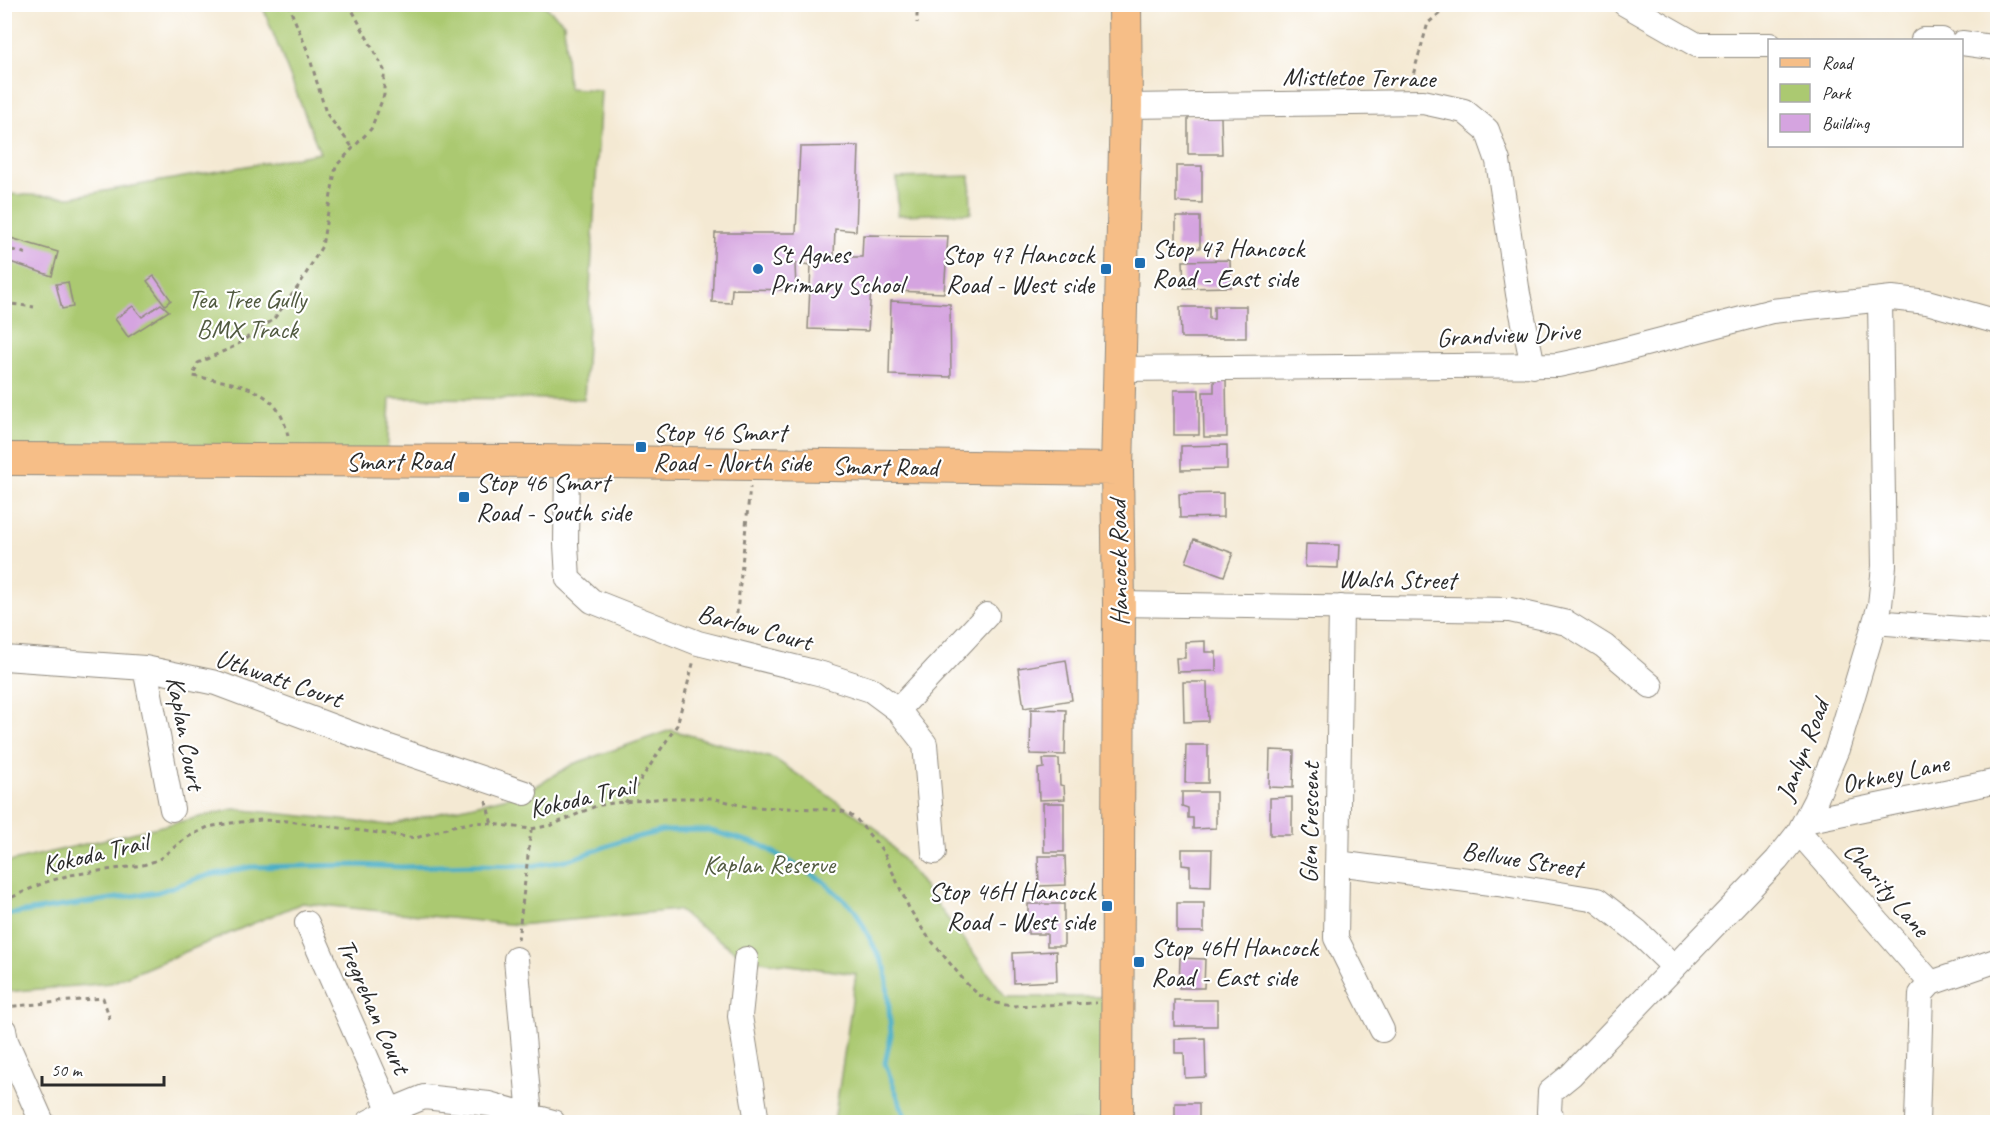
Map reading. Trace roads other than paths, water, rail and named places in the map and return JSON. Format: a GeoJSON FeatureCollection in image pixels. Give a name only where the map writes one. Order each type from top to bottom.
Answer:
{"type":"FeatureCollection","features":[{"type":"Feature","properties":{"kind":"main road","name":"Hancock Road"},"geometry":{"type":"LineString","coordinates":[[1117,1122],[1119,604],[1117,468],[1126,106],[1125,4]]}},
{"type":"Feature","properties":{"kind":"main road","name":"Smart Road"},"geometry":{"type":"LineString","coordinates":[[4,459],[1117,468]]}},
{"type":"Feature","properties":{"kind":"street"},"geometry":{"type":"LineString","coordinates":[[1625,4],[1697,45],[1768,45]]}},
{"type":"Feature","properties":{"kind":"street"},"geometry":{"type":"LineString","coordinates":[[1963,43],[1998,48]]}},
{"type":"Feature","properties":{"kind":"street","name":"Mistletoe Terrace"},"geometry":{"type":"LineString","coordinates":[[1126,106],[1423,102],[1464,111],[1487,130],[1498,161],[1518,294],[1533,366]]}},
{"type":"Feature","properties":{"kind":"street","name":"Grandview Drive"},"geometry":{"type":"LineString","coordinates":[[1119,369],[1558,365],[1772,311],[1892,298],[1927,302],[1998,322]]}},
{"type":"Feature","properties":{"kind":"street","name":"Janlyn Road"},"geometry":{"type":"LineString","coordinates":[[1554,1122],[1549,1112],[1550,1092],[1571,1075],[1777,860],[1802,827],[1837,749],[1880,606],[1884,566],[1880,300]]}},
{"type":"Feature","properties":{"kind":"street","name":"Barlow Court"},"geometry":{"type":"LineString","coordinates":[[567,462],[568,579],[592,601],[698,643],[822,674],[871,690],[898,710],[925,744],[934,852]]}},
{"type":"Feature","properties":{"kind":"street","name":"Walsh Street"},"geometry":{"type":"LineString","coordinates":[[1119,604],[1510,610],[1567,623],[1604,646],[1651,686]]}},
{"type":"Feature","properties":{"kind":"street","name":"Glen Crescent"},"geometry":{"type":"LineString","coordinates":[[1341,607],[1336,938],[1382,1030]]}},
{"type":"Feature","properties":{"kind":"street"},"geometry":{"type":"LineString","coordinates":[[898,710],[987,615]]}},
{"type":"Feature","properties":{"kind":"street"},"geometry":{"type":"LineString","coordinates":[[1875,622],[1998,632]]}},
{"type":"Feature","properties":{"kind":"street","name":"Uthwatt Court"},"geometry":{"type":"LineString","coordinates":[[4,658],[145,668],[216,683],[363,738],[525,793]]}},
{"type":"Feature","properties":{"kind":"street","name":"Kaplan Court"},"geometry":{"type":"LineString","coordinates":[[145,668],[172,809]]}},
{"type":"Feature","properties":{"kind":"street","name":"Orkney Lane"},"geometry":{"type":"LineString","coordinates":[[1802,827],[1998,781]]}},
{"type":"Feature","properties":{"kind":"street","name":"Charity Lane"},"geometry":{"type":"LineString","coordinates":[[1802,827],[1931,983]]}},
{"type":"Feature","properties":{"kind":"street","name":"Bellvue Street"},"geometry":{"type":"LineString","coordinates":[[1337,863],[1498,884],[1597,900],[1638,932],[1674,967]]}},
{"type":"Feature","properties":{"kind":"street","name":"Tregrehan Court"},"geometry":{"type":"LineString","coordinates":[[307,923],[380,1117]]}},
{"type":"Feature","properties":{"kind":"street"},"geometry":{"type":"LineString","coordinates":[[380,1117],[424,1097],[489,1104],[542,1119],[516,959]]}},
{"type":"Feature","properties":{"kind":"street"},"geometry":{"type":"LineString","coordinates":[[746,959],[740,1016],[757,1122]]}},
{"type":"Feature","properties":{"kind":"street"},"geometry":{"type":"LineString","coordinates":[[1917,1122],[1922,994],[1931,983],[1998,960]]}},
{"type":"Feature","properties":{"kind":"street"},"geometry":{"type":"LineString","coordinates":[[4,1030],[6,1041],[42,1122]]}},
{"type":"Feature","properties":{"kind":"waterway"},"geometry":{"type":"LineString","coordinates":[[4,915],[158,892],[205,876],[251,867],[532,866],[572,859],[621,841],[662,831],[708,830],[761,845],[823,881],[855,910],[886,970],[891,1035],[885,1063],[907,1122]]}},
{"type":"Feature","properties":{"kind":"place","name":"Stop 47 Hancock Road - East side"},"geometry":{"type":"Point","coordinates":[1140,263]}},
{"type":"Feature","properties":{"kind":"place","name":"St Agnes Primary School"},"geometry":{"type":"Point","coordinates":[758,269]}},
{"type":"Feature","properties":{"kind":"place","name":"Stop 47 Hancock Road - West side"},"geometry":{"type":"Point","coordinates":[1106,269]}},
{"type":"Feature","properties":{"kind":"place","name":"Stop 46 Smart Road - North side"},"geometry":{"type":"Point","coordinates":[641,447]}},
{"type":"Feature","properties":{"kind":"place","name":"Stop 46 Smart Road - South side"},"geometry":{"type":"Point","coordinates":[464,497]}},
{"type":"Feature","properties":{"kind":"place","name":"Stop 46H Hancock Road - West side"},"geometry":{"type":"Point","coordinates":[1107,906]}},
{"type":"Feature","properties":{"kind":"place","name":"Stop 46H Hancock Road - East side"},"geometry":{"type":"Point","coordinates":[1139,962]}},
{"type":"Feature","properties":{"kind":"park label","name":"Tea Tree Gully BMX Track"},"geometry":{"type":"Point","coordinates":[247,314]}},
{"type":"Feature","properties":{"kind":"park label","name":"Kaplan Reserve"},"geometry":{"type":"Point","coordinates":[769,864]}}]}
